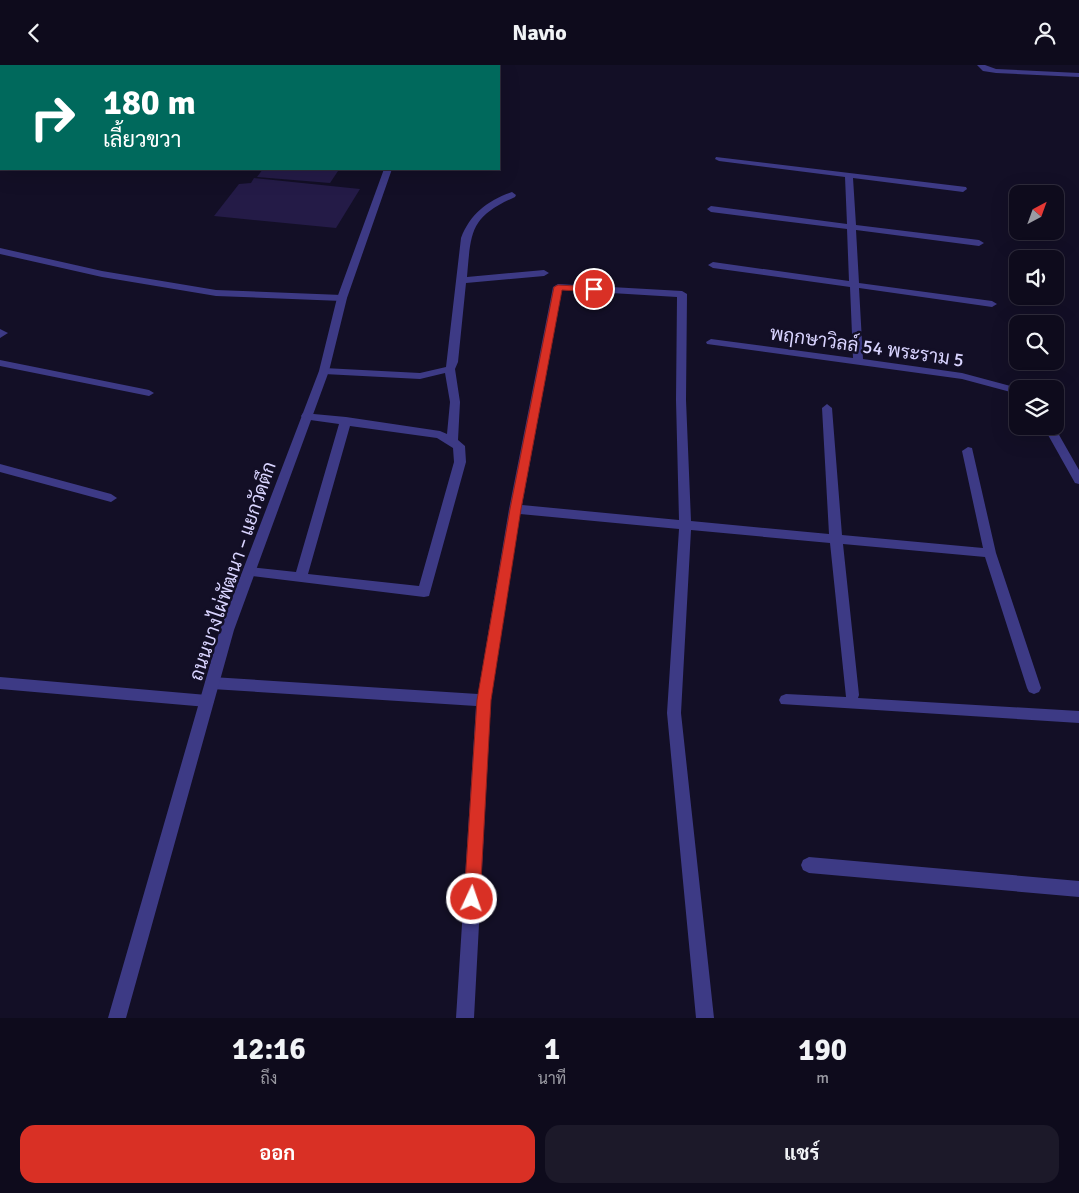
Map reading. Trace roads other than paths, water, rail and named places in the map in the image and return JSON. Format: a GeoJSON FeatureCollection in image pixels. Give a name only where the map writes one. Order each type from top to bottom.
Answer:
{"type":"FeatureCollection","features":[{"type":"Feature","properties":{"kind":"street"},"geometry":{"type":"LineString","coordinates":[[981,65],[986,69],[996,71],[1079,75]]}},
{"type":"Feature","properties":{"kind":"street"},"geometry":{"type":"LineString","coordinates":[[719,159],[963,189]]}},
{"type":"Feature","properties":{"kind":"street","name":"ถนนบางไผ่พัฒนา – แยกวัดตึก"},"geometry":{"type":"LineString","coordinates":[[117,1018],[227,630],[324,371],[342,297],[388,170]]}},
{"type":"Feature","properties":{"kind":"street"},"geometry":{"type":"LineString","coordinates":[[849,175],[858,363]]}},
{"type":"Feature","properties":{"kind":"street"},"geometry":{"type":"LineString","coordinates":[[452,442],[455,402],[450,369],[453,363],[466,238],[470,225],[479,213],[512,195]]}},
{"type":"Feature","properties":{"kind":"street"},"geometry":{"type":"LineString","coordinates":[[712,209],[979,243]]}},
{"type":"Feature","properties":{"kind":"street"},"geometry":{"type":"LineString","coordinates":[[0,251],[102,274],[216,293],[342,297]]}},
{"type":"Feature","properties":{"kind":"street"},"geometry":{"type":"LineString","coordinates":[[713,265],[855,287],[992,304]]}},
{"type":"Feature","properties":{"kind":"street"},"geometry":{"type":"LineString","coordinates":[[462,280],[544,273]]}},
{"type":"Feature","properties":{"kind":"street"},"geometry":{"type":"LineString","coordinates":[[465,1018],[484,700],[515,509],[558,287],[682,295],[681,400],[685,526],[674,713],[705,1018]]}},
{"type":"Feature","properties":{"kind":"street","name":"พฤกษาวิลล์ 54 พระราม 5"},"geometry":{"type":"LineString","coordinates":[[711,342],[962,376],[1009,389]]}},
{"type":"Feature","properties":{"kind":"street"},"geometry":{"type":"LineString","coordinates":[[0,363],[149,393]]}},
{"type":"Feature","properties":{"kind":"street"},"geometry":{"type":"LineString","coordinates":[[324,371],[420,376],[450,369]]}},
{"type":"Feature","properties":{"kind":"street"},"geometry":{"type":"LineString","coordinates":[[827,408],[836,540],[852,695]]}},
{"type":"Feature","properties":{"kind":"street"},"geometry":{"type":"LineString","coordinates":[[249,572],[424,592],[460,462],[459,446],[440,435],[308,416]]}},
{"type":"Feature","properties":{"kind":"street"},"geometry":{"type":"LineString","coordinates":[[301,577],[346,421]]}},
{"type":"Feature","properties":{"kind":"street"},"geometry":{"type":"LineString","coordinates":[[1053,435],[1079,480]]}},
{"type":"Feature","properties":{"kind":"street"},"geometry":{"type":"LineString","coordinates":[[968,451],[990,553],[1034,688]]}},
{"type":"Feature","properties":{"kind":"street"},"geometry":{"type":"LineString","coordinates":[[0,468],[111,498]]}},
{"type":"Feature","properties":{"kind":"street"},"geometry":{"type":"LineString","coordinates":[[515,509],[990,553]]}},
{"type":"Feature","properties":{"kind":"street"},"geometry":{"type":"LineString","coordinates":[[0,683],[207,701]]}},
{"type":"Feature","properties":{"kind":"street"},"geometry":{"type":"LineString","coordinates":[[212,683],[484,700]]}},
{"type":"Feature","properties":{"kind":"street"},"geometry":{"type":"LineString","coordinates":[[786,701],[1079,717]]}},
{"type":"Feature","properties":{"kind":"street"},"geometry":{"type":"LineString","coordinates":[[809,865],[1079,889]]}}]}
